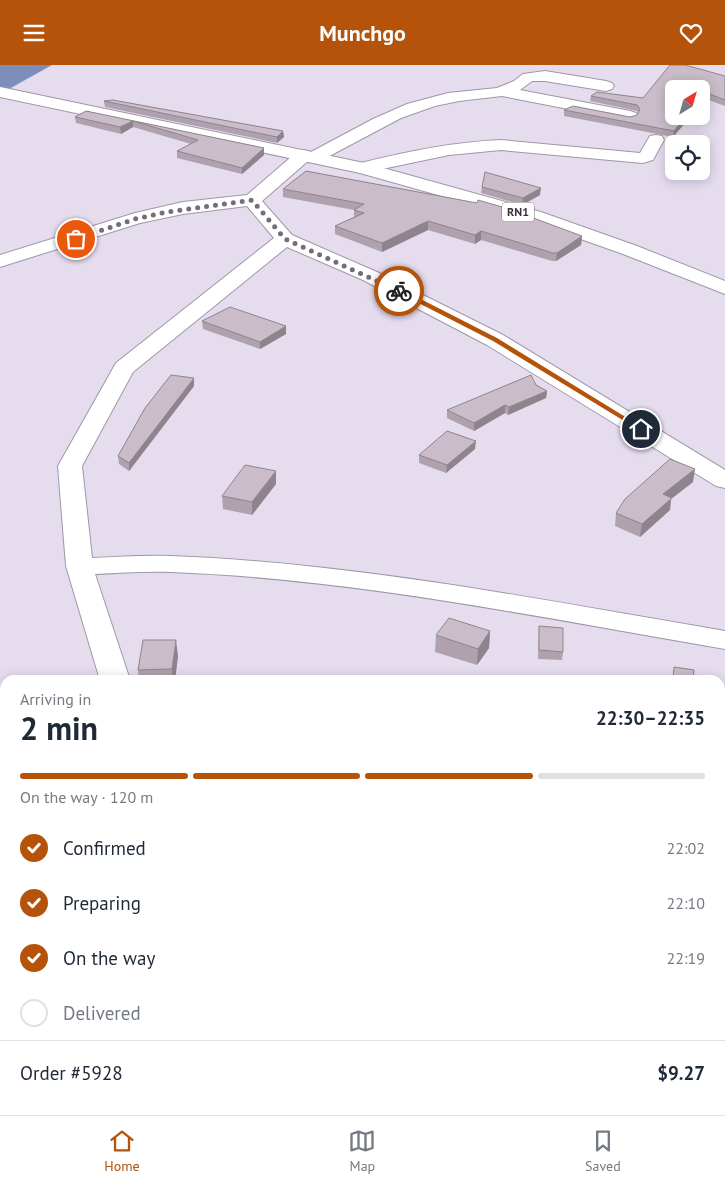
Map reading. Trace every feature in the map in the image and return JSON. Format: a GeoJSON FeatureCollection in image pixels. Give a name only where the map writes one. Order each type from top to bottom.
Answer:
{"type":"FeatureCollection","features":[{"type":"Feature","properties":{"kind":"main road"},"geometry":{"type":"LineString","coordinates":[[504,92],[520,85],[528,77],[536,75],[606,86]]}},
{"type":"Feature","properties":{"kind":"main road"},"geometry":{"type":"LineString","coordinates":[[0,261],[76,239],[135,219],[182,208],[252,200],[309,156],[416,107],[448,98],[504,92],[630,116]]}},
{"type":"Feature","properties":{"kind":"main road","name":"RN1"},"geometry":{"type":"LineString","coordinates":[[7,94],[363,168],[534,216],[630,250],[725,288]]}},
{"type":"Feature","properties":{"kind":"main road"},"geometry":{"type":"LineString","coordinates":[[363,168],[422,153],[501,145],[643,158],[647,156],[656,140]]}},
{"type":"Feature","properties":{"kind":"main road"},"geometry":{"type":"LineString","coordinates":[[252,200],[285,239],[370,276],[495,340],[725,481]]}},
{"type":"Feature","properties":{"kind":"main road"},"geometry":{"type":"LineString","coordinates":[[113,675],[79,566],[70,466],[124,368],[285,239]]}},
{"type":"Feature","properties":{"kind":"main road"},"geometry":{"type":"LineString","coordinates":[[79,566],[170,564],[313,575],[411,587],[725,640]]}},
{"type":"Feature","properties":{"kind":"water"},"geometry":{"type":"Polygon","coordinates":[[[0,65],[52,65],[0,94],[0,65]]]}},
{"type":"Feature","properties":{"kind":"building"},"geometry":{"type":"Polygon","coordinates":[[[670,65],[685,65],[725,76],[725,100],[710,94],[710,80],[665,80],[665,125],[679,125],[674,131],[564,110],[573,106],[630,117],[637,115],[640,109],[637,105],[591,96],[597,92],[643,98],[670,65]]]}},
{"type":"Feature","properties":{"kind":"building"},"geometry":{"type":"Polygon","coordinates":[[[113,100],[283,131],[277,137],[104,101],[113,100]]]}},
{"type":"Feature","properties":{"kind":"building"},"geometry":{"type":"Polygon","coordinates":[[[86,111],[264,148],[242,168],[177,151],[198,140],[133,121],[120,127],[75,117],[86,111]]]}},
{"type":"Feature","properties":{"kind":"building"},"geometry":{"type":"Polygon","coordinates":[[[306,171],[477,203],[478,200],[509,209],[582,236],[557,253],[553,253],[481,231],[475,235],[428,221],[382,243],[335,226],[364,213],[354,210],[364,204],[283,189],[306,171]]]}},
{"type":"Feature","properties":{"kind":"building"},"geometry":{"type":"Polygon","coordinates":[[[485,172],[541,188],[523,198],[482,187],[485,172]]]}},
{"type":"Feature","properties":{"kind":"building"},"geometry":{"type":"Polygon","coordinates":[[[230,307],[286,326],[260,342],[202,321],[230,307]]]}},
{"type":"Feature","properties":{"kind":"building"},"geometry":{"type":"Polygon","coordinates":[[[171,375],[194,378],[129,463],[118,456],[145,408],[171,375]]]}},
{"type":"Feature","properties":{"kind":"building"},"geometry":{"type":"Polygon","coordinates":[[[531,375],[536,385],[547,391],[509,407],[505,405],[474,423],[447,410],[531,375]]]}},
{"type":"Feature","properties":{"kind":"building"},"geometry":{"type":"Polygon","coordinates":[[[447,431],[476,441],[447,465],[419,455],[447,431]]]}},
{"type":"Feature","properties":{"kind":"building"},"geometry":{"type":"Polygon","coordinates":[[[670,459],[695,469],[663,494],[672,498],[642,524],[616,513],[625,499],[670,459]]]}},
{"type":"Feature","properties":{"kind":"building"},"geometry":{"type":"Polygon","coordinates":[[[245,465],[276,471],[252,502],[222,496],[245,465]]]}},
{"type":"Feature","properties":{"kind":"building"},"geometry":{"type":"Polygon","coordinates":[[[449,618],[490,631],[478,649],[436,635],[449,618]]]}},
{"type":"Feature","properties":{"kind":"building"},"geometry":{"type":"Polygon","coordinates":[[[539,626],[563,628],[563,652],[539,650],[539,626]]]}},
{"type":"Feature","properties":{"kind":"building"},"geometry":{"type":"Polygon","coordinates":[[[143,640],[176,640],[172,669],[138,670],[143,640]]]}},
{"type":"Feature","properties":{"kind":"building"},"geometry":{"type":"Polygon","coordinates":[[[674,667],[694,670],[694,675],[673,675],[674,667]]]}},
{"type":"Feature","properties":{"kind":"way so far"},"geometry":{"type":"LineString","coordinates":[[76,239],[135,219],[182,208],[252,200],[285,239],[370,276],[399,291]]}},
{"type":"Feature","properties":{"kind":"route"},"geometry":{"type":"LineString","coordinates":[[399,291],[495,340],[641,429]]}}]}
